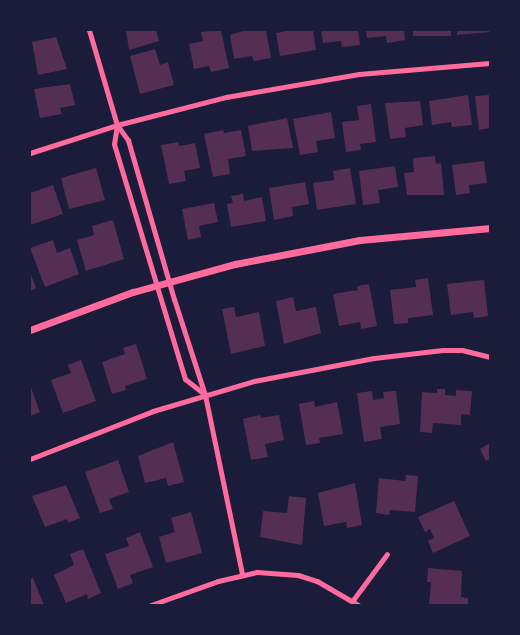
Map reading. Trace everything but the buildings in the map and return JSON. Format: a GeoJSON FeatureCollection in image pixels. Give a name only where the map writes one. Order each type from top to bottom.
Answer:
{"type":"FeatureCollection","features":[{"type":"Feature","properties":{"kind":"street"},"geometry":{"type":"LineString","coordinates":[[89,30],[117,125],[128,140],[205,395],[242,574]]}},
{"type":"Feature","properties":{"kind":"street"},"geometry":{"type":"LineString","coordinates":[[30,153],[117,125],[226,97],[292,84],[358,74],[490,63]]}},
{"type":"Feature","properties":{"kind":"street"},"geometry":{"type":"LineString","coordinates":[[117,125],[114,144],[185,380],[205,395]]}},
{"type":"Feature","properties":{"kind":"street"},"geometry":{"type":"LineString","coordinates":[[30,330],[157,285],[297,250],[423,232],[490,228]]}},
{"type":"Feature","properties":{"kind":"street"},"geometry":{"type":"LineString","coordinates":[[30,459],[96,431],[205,395],[297,372],[374,358],[443,350],[462,350],[490,357]]}},
{"type":"Feature","properties":{"kind":"street"},"geometry":{"type":"LineString","coordinates":[[353,600],[387,554]]}},
{"type":"Feature","properties":{"kind":"street"},"geometry":{"type":"LineString","coordinates":[[151,605],[242,574],[278,572],[298,575],[317,581],[353,600],[358,605]]}}]}
